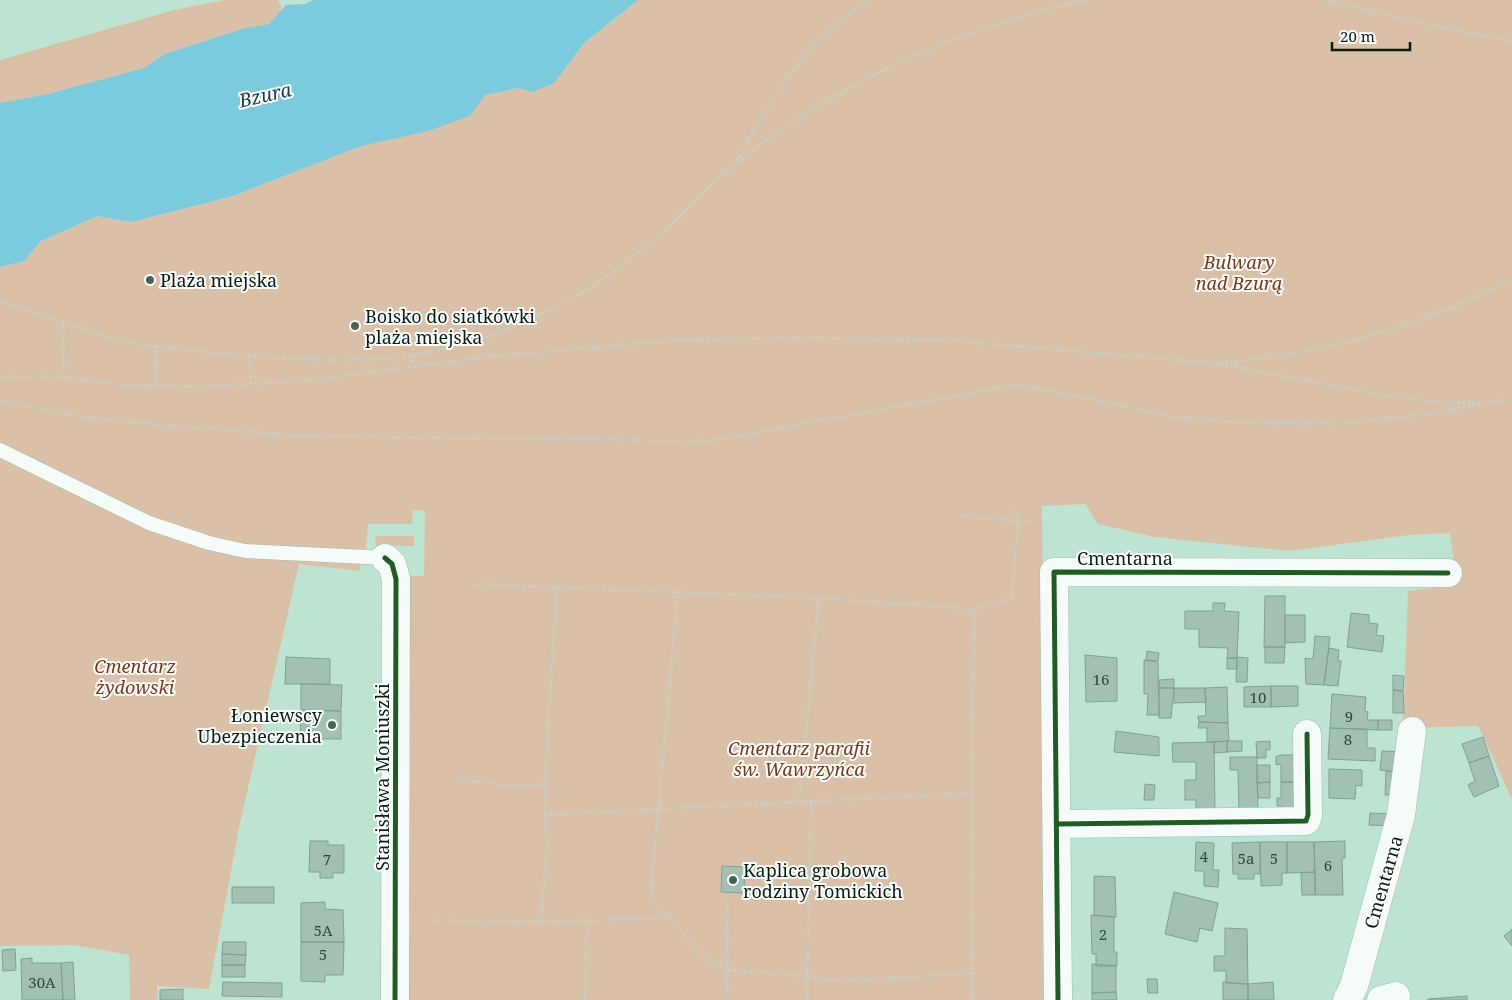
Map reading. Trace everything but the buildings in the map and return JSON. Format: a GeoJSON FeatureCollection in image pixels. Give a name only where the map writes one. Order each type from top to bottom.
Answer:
{"type":"FeatureCollection","features":[{"type":"Feature","properties":{"kind":"street","name":"Stanisława Moniuszki"},"geometry":{"type":"LineString","coordinates":[[385,558],[392,564],[396,578],[395,1000]]}},
{"type":"Feature","properties":{"kind":"street","name":"Cmentarna"},"geometry":{"type":"LineString","coordinates":[[1058,1000],[1054,572],[1448,573]]}},
{"type":"Feature","properties":{"kind":"street","name":"Cmentarna"},"geometry":{"type":"LineString","coordinates":[[1347,1000],[1354,986],[1401,815],[1412,731]]}},
{"type":"Feature","properties":{"kind":"street"},"geometry":{"type":"LineString","coordinates":[[1057,824],[1306,821],[1308,815],[1307,734]]}},
{"type":"Feature","properties":{"kind":"lane"},"geometry":{"type":"LineString","coordinates":[[0,450],[149,523],[209,543],[246,551],[385,558]]}},
{"type":"Feature","properties":{"kind":"path"},"geometry":{"type":"LineString","coordinates":[[736,164],[763,114],[792,72],[833,26],[867,0]]}},
{"type":"Feature","properties":{"kind":"path"},"geometry":{"type":"LineString","coordinates":[[0,302],[123,341],[249,356],[333,360],[412,355],[465,344],[501,332],[586,290],[650,244],[758,146],[811,112],[870,78],[936,46],[1002,22],[1088,0]]}},
{"type":"Feature","properties":{"kind":"path"},"geometry":{"type":"LineString","coordinates":[[1324,0],[1427,24],[1512,40]]}},
{"type":"Feature","properties":{"kind":"path"},"geometry":{"type":"LineString","coordinates":[[1214,363],[1270,358],[1348,343],[1412,324],[1488,292],[1512,279]]}},
{"type":"Feature","properties":{"kind":"path"},"geometry":{"type":"LineString","coordinates":[[62,321],[64,378]]}},
{"type":"Feature","properties":{"kind":"path"},"geometry":{"type":"LineString","coordinates":[[0,377],[64,378],[124,385],[198,387],[314,380],[542,351],[677,340],[792,338],[945,340],[1214,363],[1386,396],[1450,403],[1488,403]]}},
{"type":"Feature","properties":{"kind":"path"},"geometry":{"type":"LineString","coordinates":[[156,345],[156,386]]}},
{"type":"Feature","properties":{"kind":"path"},"geometry":{"type":"LineString","coordinates":[[412,355],[414,366]]}},
{"type":"Feature","properties":{"kind":"path"},"geometry":{"type":"LineString","coordinates":[[249,356],[251,384]]}},
{"type":"Feature","properties":{"kind":"path"},"geometry":{"type":"LineString","coordinates":[[0,401],[99,420],[303,436],[710,441],[1015,385],[1093,399],[1169,416],[1247,423],[1340,424],[1430,414],[1512,400]]}},
{"type":"Feature","properties":{"kind":"path"},"geometry":{"type":"LineString","coordinates":[[468,584],[678,591],[819,598],[974,609],[1012,598],[1018,522],[1014,507]]}},
{"type":"Feature","properties":{"kind":"path"},"geometry":{"type":"LineString","coordinates":[[960,516],[1018,522],[1039,520]]}},
{"type":"Feature","properties":{"kind":"path"},"geometry":{"type":"LineString","coordinates":[[541,922],[547,850],[546,785],[557,587]]}},
{"type":"Feature","properties":{"kind":"path"},"geometry":{"type":"LineString","coordinates":[[678,591],[651,894],[668,918],[706,958],[728,970],[808,976],[838,981],[972,973]]}},
{"type":"Feature","properties":{"kind":"path"},"geometry":{"type":"LineString","coordinates":[[799,802],[819,598]]}},
{"type":"Feature","properties":{"kind":"path"},"geometry":{"type":"LineString","coordinates":[[973,1000],[972,792],[974,609]]}},
{"type":"Feature","properties":{"kind":"path"},"geometry":{"type":"LineString","coordinates":[[462,781],[492,782],[500,785],[546,785]]}},
{"type":"Feature","properties":{"kind":"path"},"geometry":{"type":"LineString","coordinates":[[545,815],[972,792]]}},
{"type":"Feature","properties":{"kind":"path"},"geometry":{"type":"LineString","coordinates":[[807,1000],[811,801]]}},
{"type":"Feature","properties":{"kind":"path"},"geometry":{"type":"LineString","coordinates":[[727,900],[728,1000]]}},
{"type":"Feature","properties":{"kind":"path"},"geometry":{"type":"LineString","coordinates":[[433,920],[541,922],[587,919],[668,918]]}},
{"type":"Feature","properties":{"kind":"path"},"geometry":{"type":"LineString","coordinates":[[585,1000],[587,919]]}},
{"type":"Feature","properties":{"kind":"green space"},"geometry":{"type":"Polygon","coordinates":[[[224,0],[278,0],[282,10],[269,24],[245,28],[165,54],[144,68],[48,94],[0,103],[0,60],[174,10],[224,0]]]}},
{"type":"Feature","properties":{"kind":"green space","name":"Bulwary nad Bzurą"},"geometry":{"type":"Polygon","coordinates":[[[638,0],[1512,0],[1512,799],[1478,726],[1403,728],[1408,591],[1457,585],[1450,533],[1409,535],[1289,551],[1155,537],[1098,524],[1085,504],[1042,506],[1046,1000],[405,1000],[407,576],[424,576],[425,511],[413,510],[412,524],[368,524],[366,549],[360,549],[360,571],[299,564],[240,823],[209,989],[157,986],[158,1000],[130,1000],[129,955],[74,945],[0,946],[0,267],[24,261],[41,241],[97,216],[131,222],[233,196],[361,146],[393,137],[485,95],[518,88],[532,92],[576,55],[585,42],[638,0]]]}},
{"type":"Feature","properties":{"kind":"green space"},"geometry":{"type":"Polygon","coordinates":[[[375,536],[414,536],[414,546],[376,546],[375,536]]]}},
{"type":"Feature","properties":{"kind":"water","name":"Bzura"},"geometry":{"type":"Polygon","coordinates":[[[313,0],[638,0],[585,42],[554,83],[532,92],[518,88],[485,95],[470,116],[428,131],[361,146],[233,196],[131,222],[97,216],[41,241],[24,261],[0,267],[0,103],[48,94],[144,68],[165,54],[245,28],[269,24],[286,5],[305,4],[313,0]]]}},
{"type":"Feature","properties":{"kind":"cycle path"},"geometry":{"type":"LineString","coordinates":[[385,558],[392,564],[396,579],[395,1000]]}},
{"type":"Feature","properties":{"kind":"cycle path"},"geometry":{"type":"LineString","coordinates":[[1058,1000],[1054,572],[1448,573]]}},
{"type":"Feature","properties":{"kind":"cycle path"},"geometry":{"type":"LineString","coordinates":[[1057,824],[1306,821],[1308,815],[1307,734]]}},
{"type":"Feature","properties":{"kind":"place","name":"Plaża miejska"},"geometry":{"type":"Point","coordinates":[150,280]}},
{"type":"Feature","properties":{"kind":"place","name":"Boisko do siatkówki plaża miejska"},"geometry":{"type":"Point","coordinates":[355,326]}},
{"type":"Feature","properties":{"kind":"place","name":"Łoniewscy Ubezpieczenia"},"geometry":{"type":"Point","coordinates":[332,725]}},
{"type":"Feature","properties":{"kind":"place","name":"Kaplica grobowa rodziny Tomickich"},"geometry":{"type":"Point","coordinates":[733,880]}},
{"type":"Feature","properties":{"kind":"park label","name":"Cmentarz żydowski"},"geometry":{"type":"Point","coordinates":[135,676]}},
{"type":"Feature","properties":{"kind":"park label","name":"Cmentarz parafii św. Wawrzyńca"},"geometry":{"type":"Point","coordinates":[799,758]}}]}
